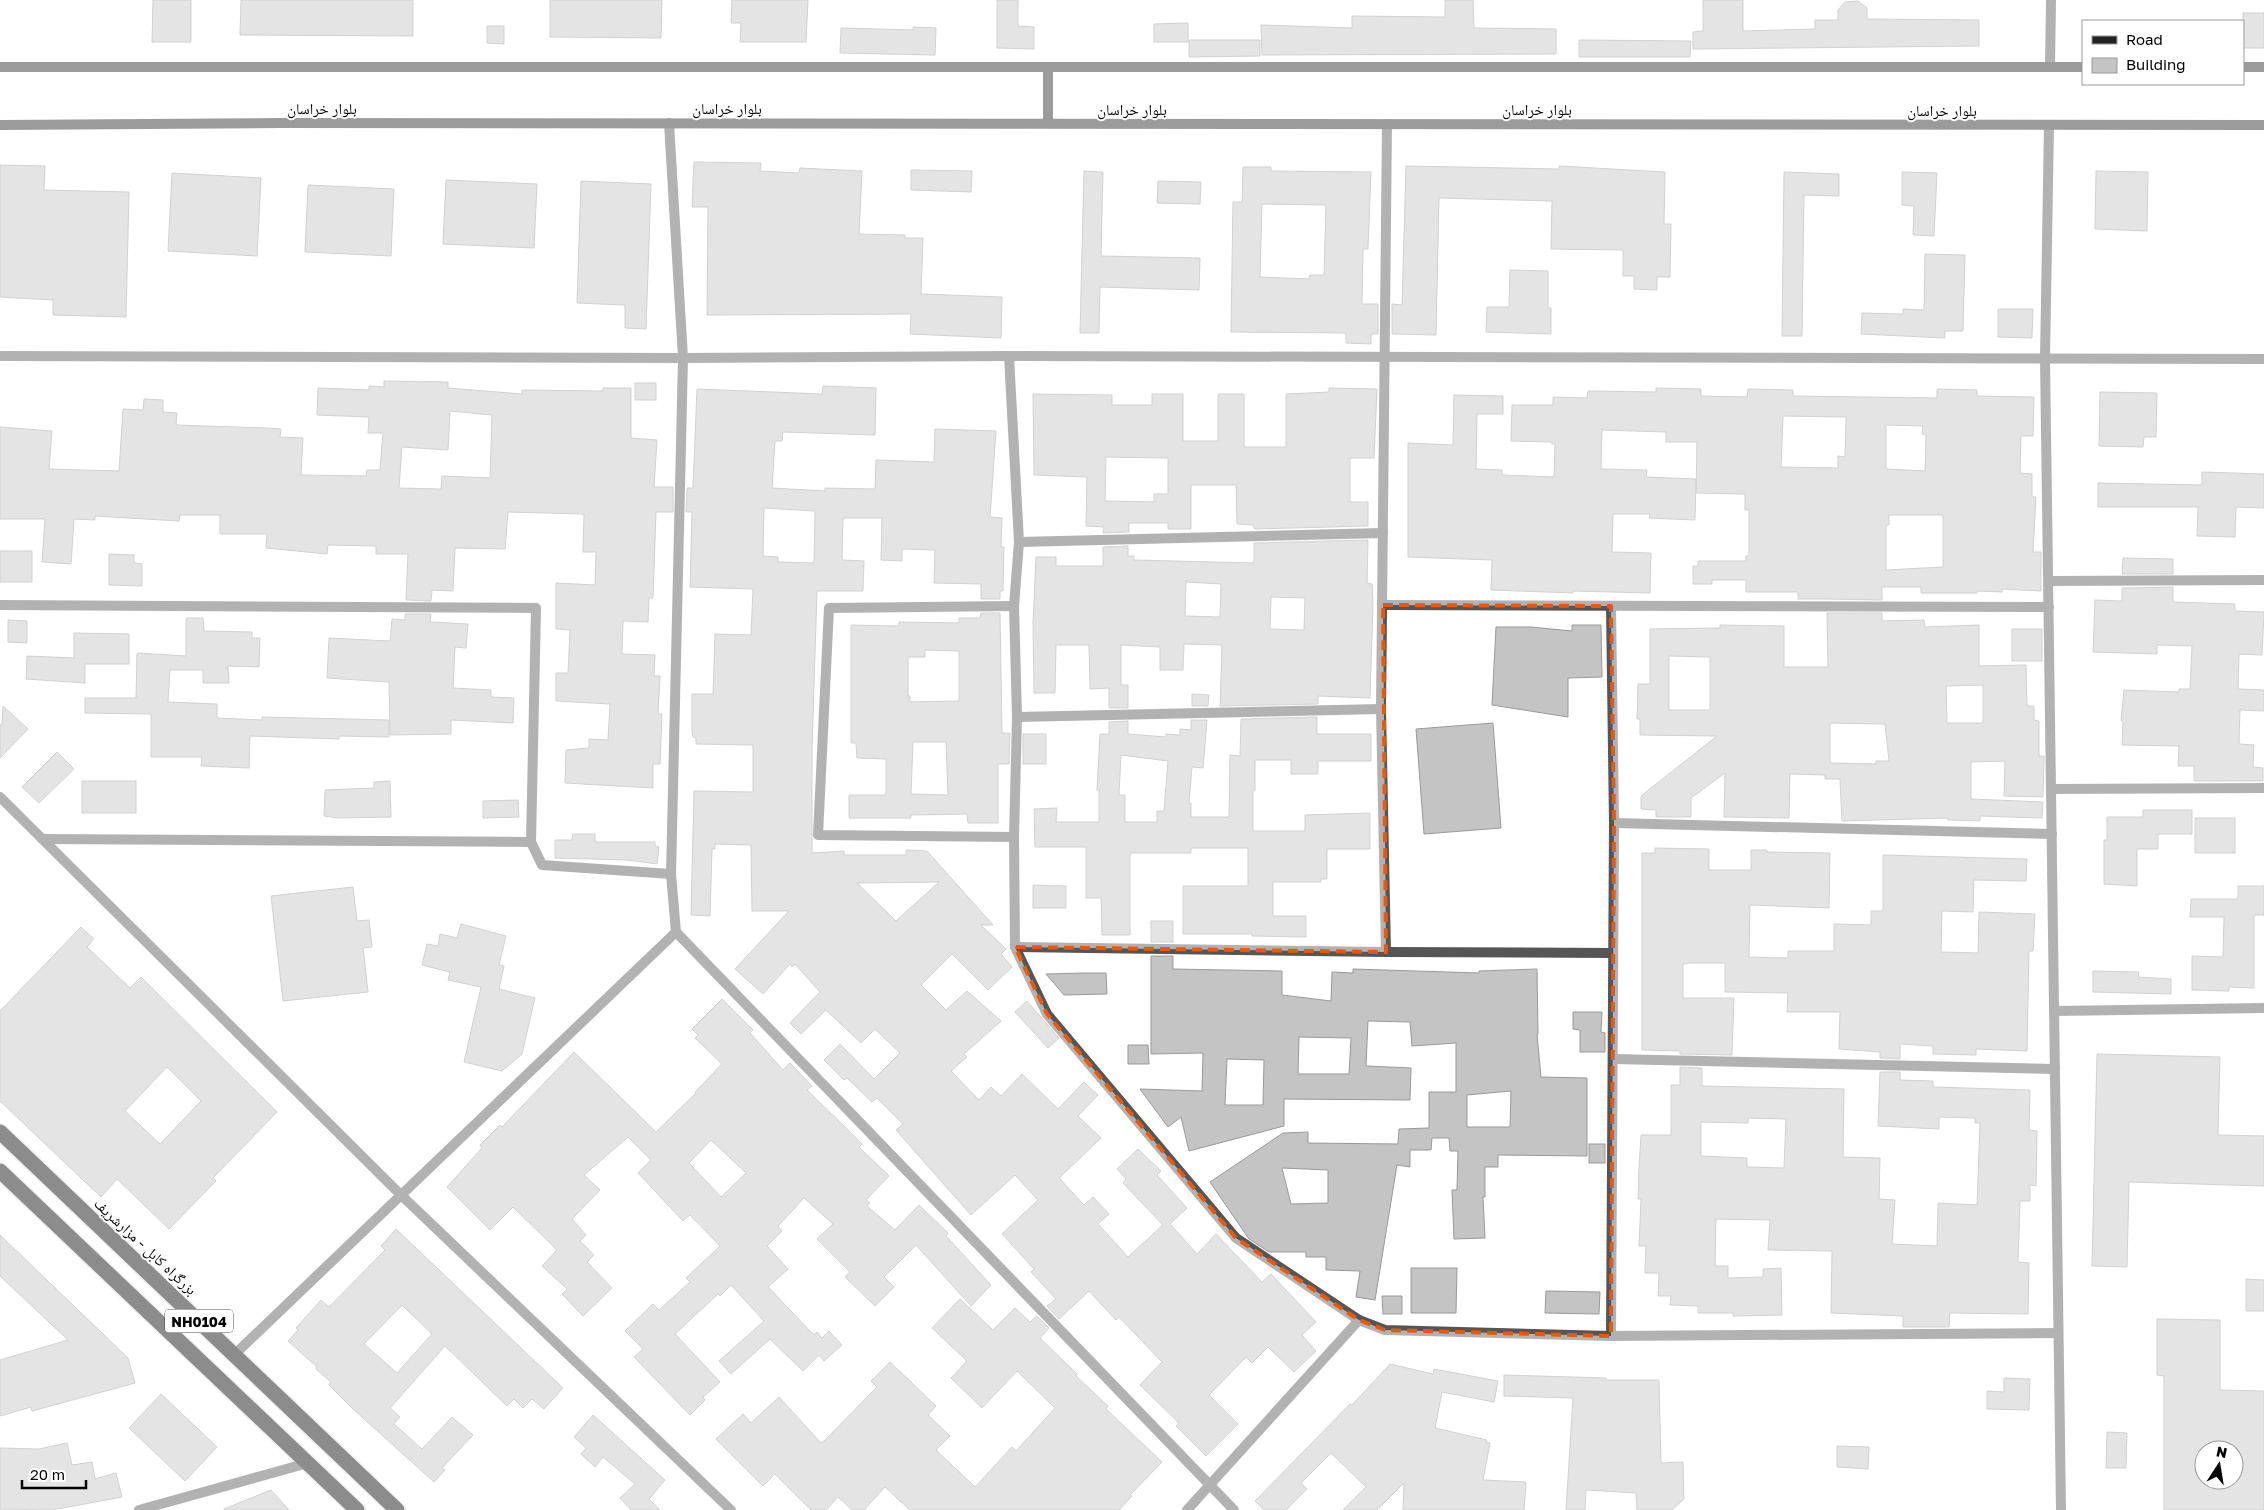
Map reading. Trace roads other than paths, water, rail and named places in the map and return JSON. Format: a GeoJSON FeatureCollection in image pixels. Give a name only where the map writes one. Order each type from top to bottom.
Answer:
{"type":"FeatureCollection","features":[{"type":"Feature","properties":{"kind":"highway","name":"بزرگراه کابل - مزارشریف"},"geometry":{"type":"LineString","coordinates":[[0,1132],[397,1510]]}},
{"type":"Feature","properties":{"kind":"highway","name":"NH0104"},"geometry":{"type":"LineString","coordinates":[[0,1170],[357,1510]]}},
{"type":"Feature","properties":{"kind":"main road"},"geometry":{"type":"LineString","coordinates":[[0,67],[2082,67]]}},
{"type":"Feature","properties":{"kind":"main road"},"geometry":{"type":"LineString","coordinates":[[1048,67],[1048,123]]}},
{"type":"Feature","properties":{"kind":"main road"},"geometry":{"type":"LineString","coordinates":[[2244,67],[2264,67]]}},
{"type":"Feature","properties":{"kind":"main road","name":"بلوار خراسان"},"geometry":{"type":"LineString","coordinates":[[0,125],[669,123],[2264,125]]}},
{"type":"Feature","properties":{"kind":"street"},"geometry":{"type":"LineString","coordinates":[[2050,67],[2051,0]]}},
{"type":"Feature","properties":{"kind":"street"},"geometry":{"type":"LineString","coordinates":[[669,123],[683,358],[671,874],[676,932],[1234,1510]]}},
{"type":"Feature","properties":{"kind":"street"},"geometry":{"type":"LineString","coordinates":[[1386,952],[1381,709],[1387,124]]}},
{"type":"Feature","properties":{"kind":"street"},"geometry":{"type":"LineString","coordinates":[[2049,125],[2045,360],[2060,1510]]}},
{"type":"Feature","properties":{"kind":"street"},"geometry":{"type":"LineString","coordinates":[[0,356],[2264,359]]}},
{"type":"Feature","properties":{"kind":"street"},"geometry":{"type":"LineString","coordinates":[[1008,356],[1019,542],[1014,606],[1017,717],[1014,837],[1015,947],[1047,1014],[1236,1238],[1359,1320],[1385,1330],[1611,1336],[2058,1333]]}},
{"type":"Feature","properties":{"kind":"street"},"geometry":{"type":"LineString","coordinates":[[1019,542],[1383,533]]}},
{"type":"Feature","properties":{"kind":"street"},"geometry":{"type":"LineString","coordinates":[[2048,581],[2264,580]]}},
{"type":"Feature","properties":{"kind":"street"},"geometry":{"type":"LineString","coordinates":[[0,605],[536,608],[531,842],[542,866],[671,874]]}},
{"type":"Feature","properties":{"kind":"street"},"geometry":{"type":"LineString","coordinates":[[1383,605],[2049,607]]}},
{"type":"Feature","properties":{"kind":"street"},"geometry":{"type":"LineString","coordinates":[[1014,606],[829,608],[818,835],[1014,837]]}},
{"type":"Feature","properties":{"kind":"street"},"geometry":{"type":"LineString","coordinates":[[1611,606],[1614,824],[1611,1336]]}},
{"type":"Feature","properties":{"kind":"street"},"geometry":{"type":"LineString","coordinates":[[1017,717],[1381,709]]}},
{"type":"Feature","properties":{"kind":"street"},"geometry":{"type":"LineString","coordinates":[[2051,789],[2264,788]]}},
{"type":"Feature","properties":{"kind":"street"},"geometry":{"type":"LineString","coordinates":[[0,797],[400,1195],[730,1510]]}},
{"type":"Feature","properties":{"kind":"street"},"geometry":{"type":"LineString","coordinates":[[1614,824],[2052,834]]}},
{"type":"Feature","properties":{"kind":"street"},"geometry":{"type":"LineString","coordinates":[[42,839],[531,842]]}},
{"type":"Feature","properties":{"kind":"street"},"geometry":{"type":"LineString","coordinates":[[235,1354],[676,932]]}},
{"type":"Feature","properties":{"kind":"street"},"geometry":{"type":"LineString","coordinates":[[1015,947],[1613,953]]}},
{"type":"Feature","properties":{"kind":"street"},"geometry":{"type":"LineString","coordinates":[[2054,1012],[2264,1008]]}},
{"type":"Feature","properties":{"kind":"street"},"geometry":{"type":"LineString","coordinates":[[1613,1059],[2054,1069]]}},
{"type":"Feature","properties":{"kind":"street"},"geometry":{"type":"LineString","coordinates":[[1187,1510],[1359,1320]]}},
{"type":"Feature","properties":{"kind":"street"},"geometry":{"type":"LineString","coordinates":[[139,1510],[308,1463]]}}]}
